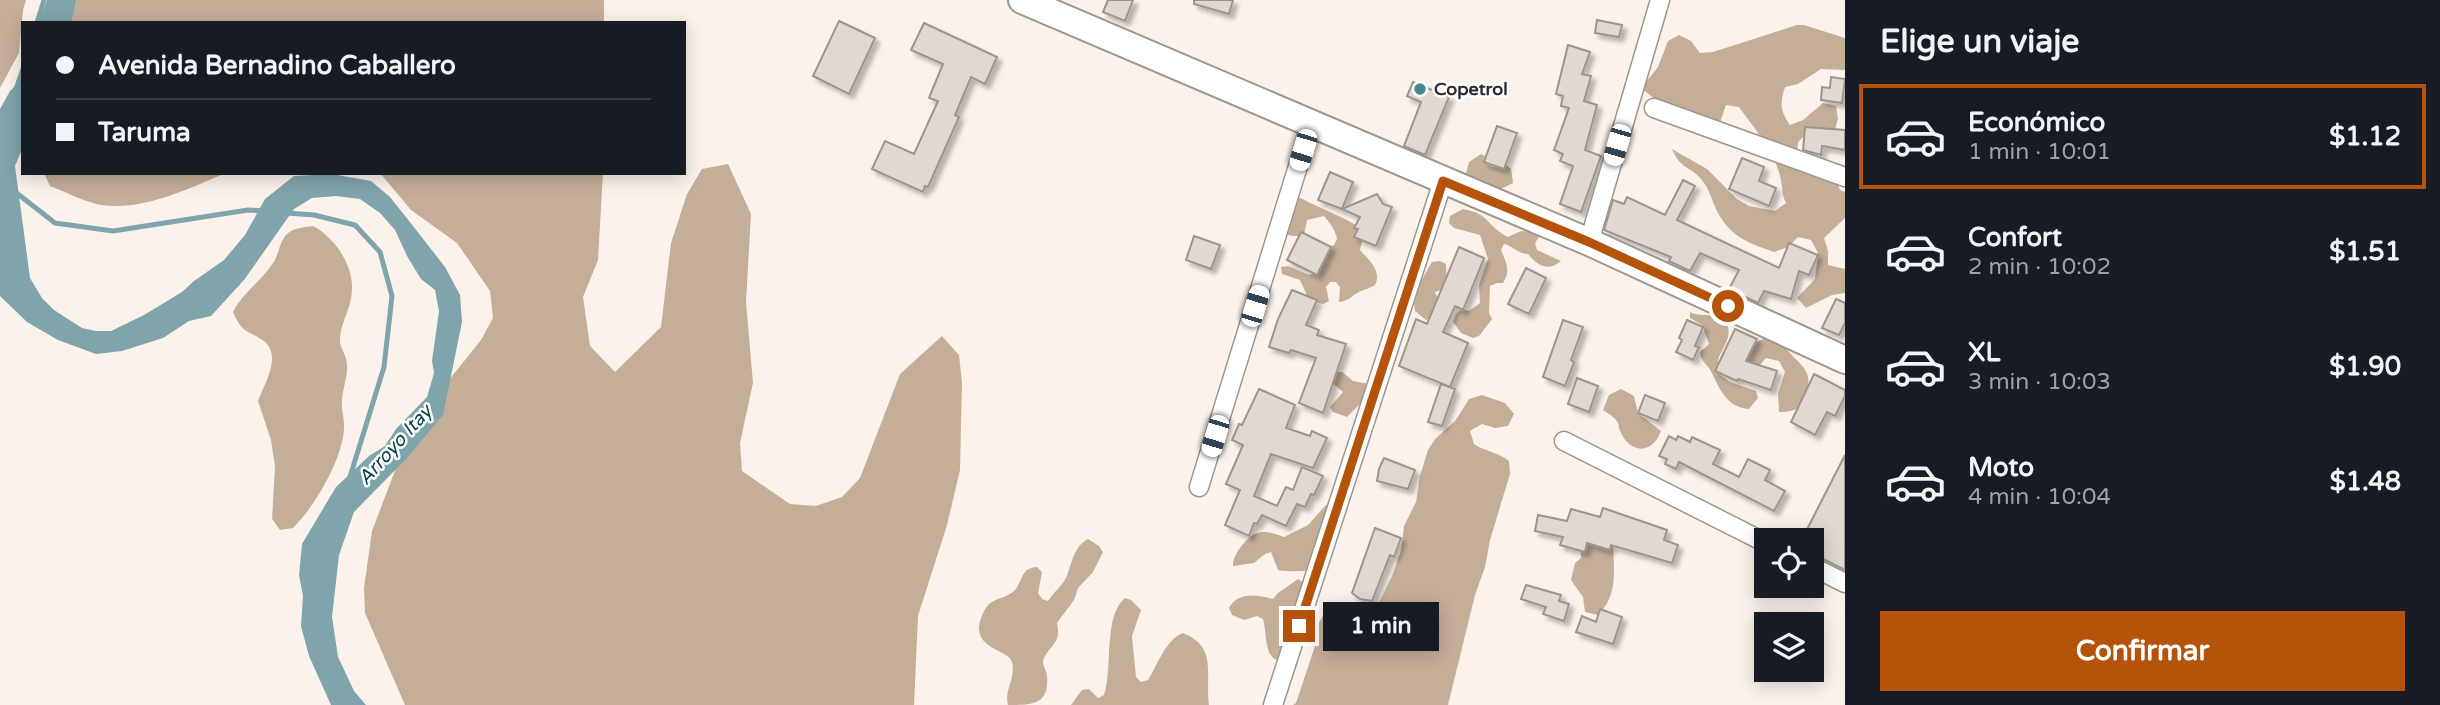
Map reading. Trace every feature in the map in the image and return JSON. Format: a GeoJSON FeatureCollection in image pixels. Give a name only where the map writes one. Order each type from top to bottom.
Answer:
{"type":"FeatureCollection","features":[{"type":"Feature","properties":{"kind":"main road"},"geometry":{"type":"LineString","coordinates":[[1022,0],[1589,242],[1845,360]]}},
{"type":"Feature","properties":{"kind":"street"},"geometry":{"type":"LineString","coordinates":[[1589,242],[1660,0]]}},
{"type":"Feature","properties":{"kind":"street"},"geometry":{"type":"LineString","coordinates":[[1654,108],[1845,177]]}},
{"type":"Feature","properties":{"kind":"street"},"geometry":{"type":"LineString","coordinates":[[1199,487],[1311,124]]}},
{"type":"Feature","properties":{"kind":"street"},"geometry":{"type":"LineString","coordinates":[[1273,705],[1443,181]]}},
{"type":"Feature","properties":{"kind":"street"},"geometry":{"type":"LineString","coordinates":[[1564,441],[1754,537]]}},
{"type":"Feature","properties":{"kind":"street"},"geometry":{"type":"LineString","coordinates":[[1824,572],[1845,583]]}},
{"type":"Feature","properties":{"kind":"shaded area"},"geometry":{"type":"Polygon","coordinates":[[[0,0],[26,0],[21,21],[19,53],[0,88],[0,0]]]}},
{"type":"Feature","properties":{"kind":"shaded area"},"geometry":{"type":"Polygon","coordinates":[[[72,0],[604,0],[604,21],[65,21],[72,0]]]}},
{"type":"Feature","properties":{"kind":"shaded area"},"geometry":{"type":"Polygon","coordinates":[[[1797,25],[1845,38],[1845,70],[1821,69],[1798,84],[1785,87],[1782,98],[1784,115],[1790,125],[1803,120],[1823,103],[1836,106],[1838,119],[1834,133],[1808,132],[1798,142],[1796,170],[1809,175],[1835,177],[1840,190],[1845,192],[1845,218],[1824,238],[1828,265],[1845,269],[1845,293],[1832,295],[1806,308],[1797,298],[1815,279],[1818,253],[1811,240],[1798,237],[1788,247],[1774,252],[1735,234],[1718,213],[1704,183],[1679,161],[1672,149],[1707,169],[1737,199],[1749,206],[1775,211],[1786,203],[1777,167],[1763,140],[1739,107],[1726,105],[1717,131],[1705,137],[1667,119],[1662,105],[1641,88],[1658,67],[1668,41],[1679,35],[1691,41],[1700,53],[1713,52],[1797,25]]]}},
{"type":"Feature","properties":{"kind":"shaded area"},"geometry":{"type":"Polygon","coordinates":[[[1481,154],[1487,157],[1487,164],[1493,167],[1506,165],[1511,169],[1513,183],[1499,190],[1464,181],[1469,162],[1481,154]]]}},
{"type":"Feature","properties":{"kind":"shaded area"},"geometry":{"type":"Polygon","coordinates":[[[728,164],[751,214],[746,302],[753,383],[740,443],[742,471],[790,504],[816,506],[842,497],[860,478],[900,374],[942,336],[959,355],[962,382],[960,470],[947,525],[918,616],[914,705],[405,705],[365,613],[364,588],[372,531],[412,426],[481,340],[493,318],[490,291],[457,243],[411,210],[382,175],[603,175],[598,260],[583,297],[590,346],[615,372],[661,327],[671,243],[687,194],[702,169],[728,164]]]}},
{"type":"Feature","properties":{"kind":"shaded area"},"geometry":{"type":"Polygon","coordinates":[[[45,175],[221,175],[181,192],[133,205],[95,204],[50,186],[45,175]]]}},
{"type":"Feature","properties":{"kind":"shaded area"},"geometry":{"type":"Polygon","coordinates":[[[1301,198],[1364,231],[1360,250],[1376,270],[1375,285],[1339,302],[1340,287],[1336,282],[1330,282],[1326,287],[1329,301],[1323,304],[1309,300],[1300,280],[1282,274],[1281,267],[1288,266],[1309,275],[1315,273],[1327,248],[1334,245],[1337,239],[1324,216],[1307,220],[1304,235],[1299,236],[1287,234],[1273,223],[1274,209],[1278,202],[1301,198]]]}},
{"type":"Feature","properties":{"kind":"shaded area"},"geometry":{"type":"Polygon","coordinates":[[[1463,209],[1484,217],[1508,237],[1521,231],[1535,232],[1539,237],[1535,243],[1537,250],[1561,261],[1552,266],[1543,266],[1528,254],[1504,244],[1501,250],[1507,274],[1503,283],[1490,286],[1489,313],[1492,319],[1479,336],[1473,338],[1461,333],[1453,322],[1462,309],[1469,311],[1480,303],[1479,285],[1488,259],[1480,235],[1454,228],[1449,223],[1450,216],[1463,209]]]}},
{"type":"Feature","properties":{"kind":"shaded area"},"geometry":{"type":"Polygon","coordinates":[[[313,226],[337,247],[351,277],[351,298],[340,339],[347,364],[342,397],[344,429],[333,468],[318,495],[293,528],[280,530],[272,519],[275,466],[271,440],[258,401],[271,368],[271,352],[261,339],[241,327],[233,312],[275,260],[287,234],[296,229],[313,226]]]}},
{"type":"Feature","properties":{"kind":"shaded area"},"geometry":{"type":"Polygon","coordinates":[[[1440,261],[1446,264],[1447,288],[1435,292],[1438,299],[1432,318],[1426,320],[1415,311],[1417,288],[1432,262],[1440,261]]]}},
{"type":"Feature","properties":{"kind":"shaded area"},"geometry":{"type":"Polygon","coordinates":[[[1690,312],[1718,317],[1727,325],[1727,341],[1718,359],[1719,374],[1730,382],[1756,391],[1758,398],[1749,409],[1729,401],[1703,361],[1700,352],[1709,344],[1702,325],[1690,318],[1690,312]]]}},
{"type":"Feature","properties":{"kind":"shaded area"},"geometry":{"type":"Polygon","coordinates":[[[1768,338],[1782,342],[1807,373],[1807,389],[1801,404],[1787,412],[1779,412],[1778,394],[1785,372],[1779,361],[1766,358],[1757,368],[1745,366],[1750,348],[1768,338]]]}},
{"type":"Feature","properties":{"kind":"shaded area"},"geometry":{"type":"Polygon","coordinates":[[[1328,372],[1342,372],[1353,381],[1369,384],[1367,397],[1347,417],[1333,412],[1330,407],[1343,392],[1335,385],[1325,383],[1328,372]]]}},
{"type":"Feature","properties":{"kind":"shaded area"},"geometry":{"type":"Polygon","coordinates":[[[1621,389],[1634,396],[1638,413],[1661,431],[1647,448],[1641,449],[1629,444],[1616,420],[1603,410],[1609,395],[1621,389]]]}},
{"type":"Feature","properties":{"kind":"shaded area"},"geometry":{"type":"Polygon","coordinates":[[[1482,395],[1505,403],[1514,414],[1508,426],[1495,428],[1482,424],[1470,431],[1474,444],[1509,461],[1510,474],[1475,595],[1448,705],[1293,705],[1296,703],[1317,640],[1317,626],[1324,614],[1334,606],[1373,610],[1381,599],[1401,551],[1404,526],[1416,502],[1428,450],[1435,439],[1455,421],[1469,399],[1482,395]]]}},
{"type":"Feature","properties":{"kind":"shaded area"},"geometry":{"type":"Polygon","coordinates":[[[1326,505],[1333,506],[1311,570],[1278,570],[1271,552],[1254,563],[1233,566],[1237,553],[1251,536],[1266,532],[1284,537],[1308,525],[1326,505]]]}},
{"type":"Feature","properties":{"kind":"shaded area"},"geometry":{"type":"Polygon","coordinates":[[[1579,538],[1613,545],[1612,591],[1598,615],[1585,612],[1583,597],[1571,580],[1575,563],[1581,558],[1579,538]]]}},
{"type":"Feature","properties":{"kind":"shaded area"},"geometry":{"type":"Polygon","coordinates":[[[1088,539],[1103,552],[1093,572],[1078,588],[1074,600],[1057,623],[1058,636],[1043,661],[1047,677],[1045,693],[1037,702],[1031,704],[1008,705],[1012,662],[984,642],[979,630],[982,614],[989,604],[1013,592],[1024,574],[1037,567],[1042,572],[1038,593],[1042,599],[1048,601],[1066,578],[1076,551],[1088,539]]]}},
{"type":"Feature","properties":{"kind":"shaded area"},"geometry":{"type":"Polygon","coordinates":[[[1298,579],[1310,587],[1284,662],[1272,657],[1269,652],[1263,619],[1257,616],[1244,620],[1232,615],[1229,608],[1243,597],[1273,599],[1298,579]]]}},
{"type":"Feature","properties":{"kind":"shaded area"},"geometry":{"type":"Polygon","coordinates":[[[1125,598],[1141,610],[1132,636],[1136,677],[1141,682],[1148,680],[1167,647],[1183,633],[1194,639],[1206,654],[1209,705],[1071,705],[1082,690],[1089,689],[1098,698],[1104,695],[1111,630],[1118,606],[1125,598]]]}},
{"type":"Feature","properties":{"kind":"water"},"geometry":{"type":"Polygon","coordinates":[[[47,0],[76,0],[71,21],[40,21],[47,0]]]}},
{"type":"Feature","properties":{"kind":"water"},"geometry":{"type":"Polygon","coordinates":[[[21,80],[21,152],[15,166],[30,278],[42,298],[54,310],[82,328],[111,331],[182,292],[224,260],[245,235],[265,199],[294,176],[338,175],[371,181],[390,197],[445,267],[460,295],[462,322],[443,415],[406,459],[354,512],[339,555],[332,617],[338,657],[354,691],[366,705],[331,705],[309,656],[301,626],[303,596],[299,575],[302,544],[336,487],[369,456],[385,446],[396,429],[427,397],[434,373],[432,361],[439,311],[435,290],[421,279],[395,230],[380,213],[360,199],[336,196],[312,198],[294,209],[244,280],[211,316],[189,321],[163,338],[122,351],[96,354],[58,340],[27,322],[0,296],[0,109],[10,91],[21,80]]]}},
{"type":"Feature","properties":{"kind":"building"},"geometry":{"type":"Polygon","coordinates":[[[1108,0],[1133,0],[1125,21],[1103,12],[1108,0]]]}},
{"type":"Feature","properties":{"kind":"building"},"geometry":{"type":"Polygon","coordinates":[[[1194,0],[1233,0],[1229,14],[1194,4],[1194,0]]]}},
{"type":"Feature","properties":{"kind":"building"},"geometry":{"type":"Polygon","coordinates":[[[1597,20],[1622,25],[1619,37],[1595,33],[1597,20]]]}},
{"type":"Feature","properties":{"kind":"building"},"geometry":{"type":"Polygon","coordinates":[[[839,21],[875,38],[849,94],[813,76],[839,21]]]}},
{"type":"Feature","properties":{"kind":"building"},"geometry":{"type":"Polygon","coordinates":[[[924,23],[997,57],[985,84],[971,77],[955,115],[959,117],[928,187],[925,186],[923,192],[872,169],[885,141],[914,154],[938,101],[929,98],[943,64],[911,50],[924,23]]]}},
{"type":"Feature","properties":{"kind":"building"},"geometry":{"type":"Polygon","coordinates":[[[1568,45],[1590,52],[1582,74],[1591,76],[1584,101],[1597,105],[1585,150],[1601,156],[1581,212],[1560,204],[1573,166],[1560,161],[1563,154],[1554,150],[1569,108],[1561,106],[1563,96],[1556,94],[1568,45]]]}},
{"type":"Feature","properties":{"kind":"building"},"geometry":{"type":"Polygon","coordinates":[[[1831,77],[1845,79],[1842,103],[1821,100],[1822,87],[1830,88],[1831,77]]]}},
{"type":"Feature","properties":{"kind":"building","name":"Copetrol"},"geometry":{"type":"Polygon","coordinates":[[[1413,82],[1449,97],[1425,155],[1404,146],[1421,102],[1407,96],[1413,82]]]}},
{"type":"Feature","properties":{"kind":"building"},"geometry":{"type":"Polygon","coordinates":[[[1497,126],[1517,133],[1504,169],[1484,162],[1497,126]]]}},
{"type":"Feature","properties":{"kind":"building"},"geometry":{"type":"Polygon","coordinates":[[[1805,127],[1845,130],[1845,150],[1822,146],[1821,155],[1803,150],[1805,127]]]}},
{"type":"Feature","properties":{"kind":"building"},"geometry":{"type":"Polygon","coordinates":[[[1742,158],[1764,167],[1759,181],[1776,188],[1769,206],[1729,189],[1742,158]]]}},
{"type":"Feature","properties":{"kind":"building"},"geometry":{"type":"Polygon","coordinates":[[[1330,172],[1353,182],[1342,209],[1318,200],[1330,172]]]}},
{"type":"Feature","properties":{"kind":"building"},"geometry":{"type":"Polygon","coordinates":[[[1683,180],[1695,186],[1677,220],[1779,268],[1789,243],[1818,255],[1809,275],[1799,271],[1791,299],[1764,291],[1758,303],[1729,289],[1739,270],[1700,253],[1690,271],[1669,261],[1671,257],[1604,230],[1613,200],[1624,204],[1627,197],[1665,215],[1683,180]]]}},
{"type":"Feature","properties":{"kind":"building"},"geometry":{"type":"Polygon","coordinates":[[[1377,194],[1383,204],[1392,207],[1376,246],[1354,237],[1358,229],[1354,228],[1360,217],[1342,209],[1377,194]]]}},
{"type":"Feature","properties":{"kind":"building"},"geometry":{"type":"Polygon","coordinates":[[[1301,232],[1331,247],[1317,275],[1287,260],[1301,232]]]}},
{"type":"Feature","properties":{"kind":"building"},"geometry":{"type":"Polygon","coordinates":[[[1194,236],[1220,245],[1211,269],[1186,260],[1194,236]]]}},
{"type":"Feature","properties":{"kind":"building"},"geometry":{"type":"Polygon","coordinates":[[[1459,247],[1484,258],[1463,310],[1455,306],[1443,332],[1468,343],[1450,387],[1399,366],[1416,319],[1427,324],[1459,247]]]}},
{"type":"Feature","properties":{"kind":"building"},"geometry":{"type":"Polygon","coordinates":[[[1526,268],[1546,278],[1529,314],[1508,304],[1526,268]]]}},
{"type":"Feature","properties":{"kind":"building"},"geometry":{"type":"Polygon","coordinates":[[[1292,290],[1317,300],[1306,325],[1319,330],[1317,335],[1346,344],[1323,413],[1299,403],[1316,358],[1269,347],[1278,319],[1292,290]]]}},
{"type":"Feature","properties":{"kind":"building"},"geometry":{"type":"Polygon","coordinates":[[[1836,299],[1845,303],[1845,323],[1839,335],[1822,328],[1836,299]]]}},
{"type":"Feature","properties":{"kind":"building"},"geometry":{"type":"Polygon","coordinates":[[[1563,320],[1583,327],[1565,386],[1543,377],[1563,320]]]}},
{"type":"Feature","properties":{"kind":"building"},"geometry":{"type":"Polygon","coordinates":[[[1687,320],[1703,327],[1695,346],[1699,347],[1693,360],[1676,352],[1687,320]]]}},
{"type":"Feature","properties":{"kind":"building"},"geometry":{"type":"Polygon","coordinates":[[[1735,329],[1757,339],[1746,361],[1777,371],[1771,390],[1738,379],[1737,381],[1715,371],[1735,329]]]}},
{"type":"Feature","properties":{"kind":"building"},"geometry":{"type":"Polygon","coordinates":[[[1814,374],[1845,390],[1845,396],[1835,416],[1827,412],[1815,435],[1791,422],[1814,374]]]}},
{"type":"Feature","properties":{"kind":"building"},"geometry":{"type":"Polygon","coordinates":[[[1577,378],[1598,386],[1589,412],[1568,404],[1577,378]]]}},
{"type":"Feature","properties":{"kind":"building"},"geometry":{"type":"Polygon","coordinates":[[[1441,384],[1455,389],[1442,426],[1428,422],[1441,384]]]}},
{"type":"Feature","properties":{"kind":"building"},"geometry":{"type":"Polygon","coordinates":[[[1259,389],[1295,405],[1286,428],[1310,436],[1312,431],[1327,438],[1313,468],[1271,454],[1254,496],[1277,506],[1286,487],[1293,490],[1302,467],[1323,476],[1305,507],[1297,504],[1286,526],[1262,515],[1257,524],[1254,523],[1249,536],[1225,525],[1240,490],[1226,484],[1243,445],[1232,440],[1259,389]]]}},
{"type":"Feature","properties":{"kind":"building"},"geometry":{"type":"Polygon","coordinates":[[[1645,395],[1665,403],[1658,421],[1638,413],[1645,395]]]}},
{"type":"Feature","properties":{"kind":"building"},"geometry":{"type":"Polygon","coordinates":[[[1669,436],[1676,440],[1678,436],[1690,442],[1692,437],[1720,450],[1713,464],[1739,477],[1748,459],[1770,470],[1765,480],[1785,491],[1774,511],[1679,462],[1676,469],[1665,464],[1667,459],[1659,456],[1669,436]]]}},
{"type":"Feature","properties":{"kind":"building"},"geometry":{"type":"Polygon","coordinates":[[[1845,455],[1845,570],[1824,560],[1824,528],[1808,528],[1845,455]]]}},
{"type":"Feature","properties":{"kind":"building"},"geometry":{"type":"Polygon","coordinates":[[[1384,458],[1415,470],[1408,489],[1377,481],[1384,458]]]}},
{"type":"Feature","properties":{"kind":"building"},"geometry":{"type":"Polygon","coordinates":[[[1603,508],[1667,530],[1664,540],[1678,545],[1672,563],[1611,545],[1610,550],[1587,543],[1585,552],[1560,545],[1563,537],[1535,531],[1538,515],[1567,521],[1571,509],[1600,517],[1603,508]]]}},
{"type":"Feature","properties":{"kind":"building"},"geometry":{"type":"Polygon","coordinates":[[[1375,528],[1401,538],[1394,557],[1390,555],[1372,601],[1360,599],[1352,593],[1375,528]]]}},
{"type":"Feature","properties":{"kind":"building"},"geometry":{"type":"Polygon","coordinates":[[[1526,585],[1561,595],[1559,601],[1569,604],[1564,621],[1543,614],[1546,607],[1521,599],[1526,585]]]}},
{"type":"Feature","properties":{"kind":"building"},"geometry":{"type":"Polygon","coordinates":[[[1600,609],[1622,617],[1613,644],[1576,632],[1582,616],[1596,622],[1600,609]]]}},
{"type":"Feature","properties":{"kind":"waterway","name":"Arroyo Itay"},"geometry":{"type":"LineString","coordinates":[[38,21],[44,0]]}},
{"type":"Feature","properties":{"kind":"waterway","name":"Arroyo Itay"},"geometry":{"type":"LineString","coordinates":[[16,89],[21,75]]}},
{"type":"Feature","properties":{"kind":"waterway","name":"Arroyo Itay"},"geometry":{"type":"LineString","coordinates":[[14,191],[55,223],[113,231],[248,210],[264,211]]}},
{"type":"Feature","properties":{"kind":"waterway","name":"Arroyo Itay"},"geometry":{"type":"LineString","coordinates":[[287,213],[314,215],[355,225],[380,252],[392,296],[384,367],[349,480]]}},
{"type":"Feature","properties":{"kind":"place","name":"Copetrol"},"geometry":{"type":"Point","coordinates":[1420,89]}},
{"type":"Feature","properties":{"kind":"route"},"geometry":{"type":"LineString","coordinates":[[1299,626],[1443,181],[1589,242],[1728,306]]}}]}
